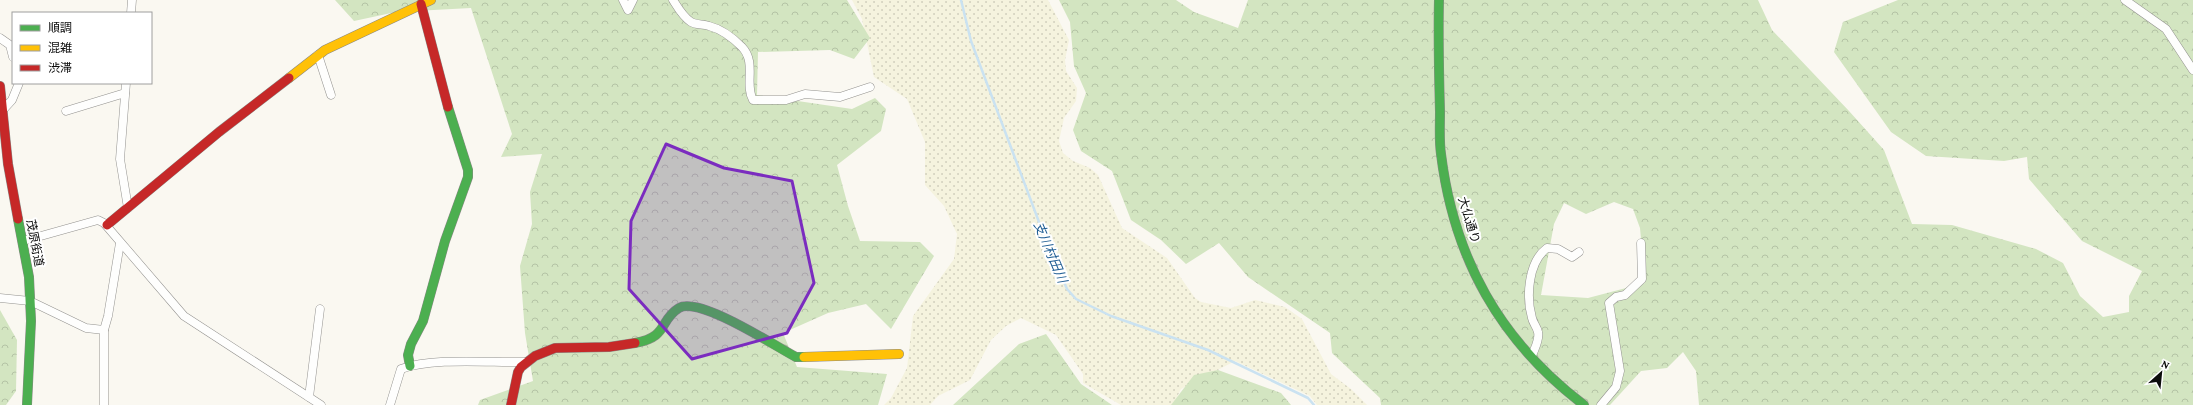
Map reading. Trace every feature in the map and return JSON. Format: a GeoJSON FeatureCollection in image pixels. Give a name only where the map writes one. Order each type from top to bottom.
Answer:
{"type":"FeatureCollection","features":[{"type":"Feature","properties":{"kind":"street"},"geometry":{"type":"LineString","coordinates":[[131,12],[132,0]]}},
{"type":"Feature","properties":{"kind":"street"},"geometry":{"type":"LineString","coordinates":[[107,225],[219,132],[318,55],[431,0]]}},
{"type":"Feature","properties":{"kind":"street"},"geometry":{"type":"LineString","coordinates":[[623,0],[628,10],[633,0]]}},
{"type":"Feature","properties":{"kind":"street"},"geometry":{"type":"LineString","coordinates":[[673,0],[684,16],[692,23],[710,26],[720,30],[743,48],[750,63],[750,95],[753,100],[786,100],[805,94],[840,97],[870,87]]}},
{"type":"Feature","properties":{"kind":"street","name":"大仏通り"},"geometry":{"type":"LineString","coordinates":[[1439,0],[1437,52],[1441,159],[1451,207],[1467,253],[1493,309],[1532,356],[1567,392],[1574,402],[1584,405]]}},
{"type":"Feature","properties":{"kind":"street"},"geometry":{"type":"LineString","coordinates":[[2124,0],[2166,29],[2193,70]]}},
{"type":"Feature","properties":{"kind":"street"},"geometry":{"type":"LineString","coordinates":[[410,366],[408,354],[411,344],[423,321],[445,241],[468,176],[468,170],[453,125],[421,4]]}},
{"type":"Feature","properties":{"kind":"street"},"geometry":{"type":"LineString","coordinates":[[0,38],[11,44]]}},
{"type":"Feature","properties":{"kind":"street"},"geometry":{"type":"LineString","coordinates":[[318,55],[331,95]]}},
{"type":"Feature","properties":{"kind":"street"},"geometry":{"type":"LineString","coordinates":[[2,111],[12,100],[19,84]]}},
{"type":"Feature","properties":{"kind":"street"},"geometry":{"type":"LineString","coordinates":[[126,84],[120,158],[128,208]]}},
{"type":"Feature","properties":{"kind":"street","name":"茂原街道"},"geometry":{"type":"LineString","coordinates":[[0,86],[11,182],[23,241],[30,301],[30,344],[26,405]]}},
{"type":"Feature","properties":{"kind":"street"},"geometry":{"type":"LineString","coordinates":[[66,111],[125,93]]}},
{"type":"Feature","properties":{"kind":"street"},"geometry":{"type":"LineString","coordinates":[[23,241],[98,220],[107,225],[120,243],[184,316],[321,405]]}},
{"type":"Feature","properties":{"kind":"street"},"geometry":{"type":"LineString","coordinates":[[104,405],[104,330],[108,316],[120,243]]}},
{"type":"Feature","properties":{"kind":"street"},"geometry":{"type":"LineString","coordinates":[[1601,405],[1616,387],[1620,371],[1609,303],[1616,297],[1630,291],[1642,279],[1641,243]]}},
{"type":"Feature","properties":{"kind":"street"},"geometry":{"type":"LineString","coordinates":[[1532,356],[1538,338],[1538,332],[1532,318],[1528,296],[1537,257],[1547,248],[1558,249],[1572,257],[1579,252]]}},
{"type":"Feature","properties":{"kind":"street"},"geometry":{"type":"LineString","coordinates":[[0,298],[30,301],[86,328],[104,330]]}},
{"type":"Feature","properties":{"kind":"street"},"geometry":{"type":"LineString","coordinates":[[511,405],[518,372],[527,362],[544,352],[555,348],[609,347],[644,341],[660,334],[673,313],[680,307],[691,305],[705,308],[722,316],[796,357],[899,354]]}},
{"type":"Feature","properties":{"kind":"street"},"geometry":{"type":"LineString","coordinates":[[309,397],[320,309]]}},
{"type":"Feature","properties":{"kind":"street"},"geometry":{"type":"LineString","coordinates":[[390,405],[401,369],[410,366],[433,363],[527,362]]}},
{"type":"Feature","properties":{"kind":"highlighted area"},"geometry":{"type":"Polygon","coordinates":[[[666,144],[724,168],[792,181],[814,283],[787,333],[692,359],[629,289],[631,221],[666,144]]]}},
{"type":"Feature","properties":{"kind":"shaded area"},"geometry":{"type":"Polygon","coordinates":[[[852,0],[1048,0],[1069,40],[1065,60],[1066,71],[1077,88],[1076,101],[1064,118],[1059,141],[1063,153],[1073,161],[1090,168],[1098,175],[1122,228],[1167,258],[1195,298],[1201,302],[1231,308],[1255,300],[1285,307],[1302,319],[1331,374],[1351,389],[1367,405],[1317,405],[1310,396],[1235,361],[1181,389],[1173,405],[1121,405],[1083,383],[1083,374],[1056,335],[1021,318],[1006,326],[991,340],[970,380],[938,396],[930,405],[884,405],[891,398],[907,368],[913,316],[954,259],[957,234],[944,206],[925,185],[925,142],[907,99],[874,77],[862,19],[852,0]]]}},
{"type":"Feature","properties":{"kind":"green space"},"geometry":{"type":"Polygon","coordinates":[[[335,0],[847,0],[870,38],[854,59],[830,50],[758,52],[757,95],[852,109],[875,98],[886,109],[881,131],[837,165],[848,206],[860,241],[920,242],[934,256],[891,329],[866,304],[828,313],[783,333],[797,367],[887,374],[878,405],[478,405],[480,400],[533,381],[525,333],[520,266],[532,224],[530,192],[542,154],[501,157],[512,134],[471,8],[396,12],[354,21],[335,0]]]}},
{"type":"Feature","properties":{"kind":"green space"},"geometry":{"type":"Polygon","coordinates":[[[1059,0],[1176,0],[1194,12],[1238,28],[1248,0],[1758,0],[1772,30],[1884,150],[1912,224],[1952,225],[2036,249],[2063,263],[2080,296],[2103,317],[2129,312],[2129,296],[2142,271],[2082,241],[2029,179],[2027,157],[2004,161],[1926,156],[1891,132],[1834,52],[1843,22],[1898,0],[2193,0],[2193,405],[1699,405],[1696,371],[1683,352],[1667,368],[1641,371],[1610,405],[1381,405],[1380,398],[1332,353],[1330,333],[1248,277],[1219,243],[1186,264],[1161,240],[1131,220],[1112,171],[1081,151],[1073,130],[1086,93],[1074,66],[1070,22],[1059,0]],[[1614,202],[1586,214],[1564,203],[1554,224],[1541,295],[1588,298],[1645,283],[1640,228],[1633,209],[1614,202]]]}},
{"type":"Feature","properties":{"kind":"green space"},"geometry":{"type":"Polygon","coordinates":[[[0,310],[17,340],[16,391],[6,405],[0,405],[0,310]]]}},
{"type":"Feature","properties":{"kind":"green space"},"geometry":{"type":"Polygon","coordinates":[[[1046,334],[1081,384],[1112,405],[953,405],[1019,344],[1046,334]]]}},
{"type":"Feature","properties":{"kind":"green space"},"geometry":{"type":"Polygon","coordinates":[[[1218,370],[1281,393],[1291,405],[1171,405],[1194,375],[1218,370]]]}},
{"type":"Feature","properties":{"kind":"waterway","name":"支川村田川"},"geometry":{"type":"LineString","coordinates":[[961,0],[971,41],[1039,222],[1067,289],[1076,299],[1111,316],[1208,350],[1308,398],[1314,405]]}},
{"type":"Feature","properties":{"kind":"traffic: fast"},"geometry":{"type":"LineString","coordinates":[[1439,0],[1440,149],[1447,192],[1457,229],[1470,263],[1486,295],[1505,325],[1528,354],[1554,380],[1584,405]]}},
{"type":"Feature","properties":{"kind":"traffic: fast"},"geometry":{"type":"LineString","coordinates":[[410,366],[408,355],[411,344],[423,321],[445,241],[468,177],[468,170],[448,107]]}},
{"type":"Feature","properties":{"kind":"traffic: fast"},"geometry":{"type":"LineString","coordinates":[[18,219],[29,277],[31,321],[27,405]]}},
{"type":"Feature","properties":{"kind":"traffic: fast"},"geometry":{"type":"LineString","coordinates":[[635,343],[653,337],[659,332],[673,313],[679,308],[689,306],[719,315],[755,333],[796,357],[804,357]]}},
{"type":"Feature","properties":{"kind":"traffic: slow"},"geometry":{"type":"LineString","coordinates":[[289,78],[325,50],[431,0]]}},
{"type":"Feature","properties":{"kind":"traffic: slow"},"geometry":{"type":"LineString","coordinates":[[804,357],[899,354]]}},
{"type":"Feature","properties":{"kind":"traffic: jam"},"geometry":{"type":"LineString","coordinates":[[421,4],[448,107]]}},
{"type":"Feature","properties":{"kind":"traffic: jam"},"geometry":{"type":"LineString","coordinates":[[107,225],[219,132],[289,78]]}},
{"type":"Feature","properties":{"kind":"traffic: jam"},"geometry":{"type":"LineString","coordinates":[[0,86],[8,164],[18,219]]}},
{"type":"Feature","properties":{"kind":"traffic: jam"},"geometry":{"type":"LineString","coordinates":[[511,405],[518,372],[521,367],[535,356],[555,348],[609,347],[635,343]]}}]}
